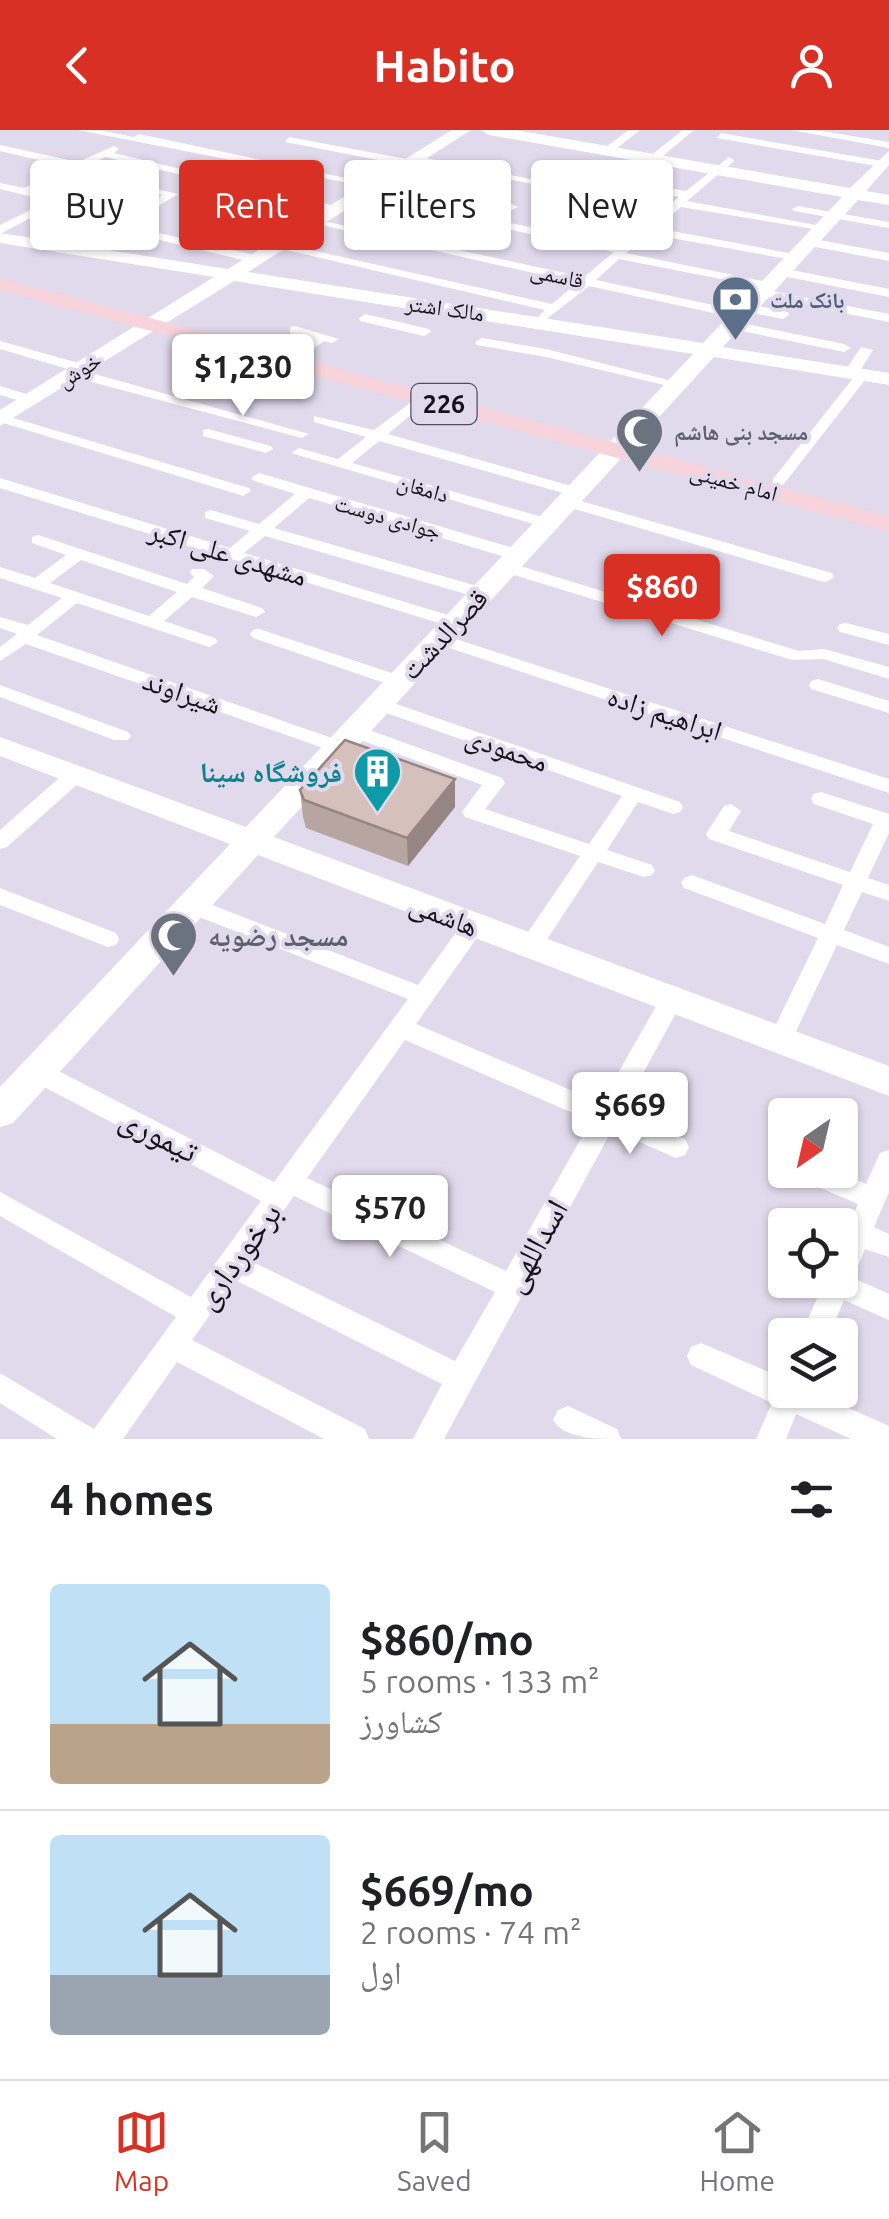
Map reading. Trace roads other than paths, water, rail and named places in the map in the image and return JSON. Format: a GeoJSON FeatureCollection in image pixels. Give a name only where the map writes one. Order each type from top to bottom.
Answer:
{"type":"FeatureCollection","features":[{"type":"Feature","properties":{"kind":"main road","name":"خوش"},"geometry":{"type":"LineString","coordinates":[[415,160],[463,130]]}},
{"type":"Feature","properties":{"kind":"main road"},"geometry":{"type":"LineString","coordinates":[[488,130],[652,159],[725,162],[889,200]]}},
{"type":"Feature","properties":{"kind":"main road","name":"قصرالدشت"},"geometry":{"type":"LineString","coordinates":[[0,1112],[885,160]]}},
{"type":"Feature","properties":{"kind":"main road","name":"خوش"},"geometry":{"type":"LineString","coordinates":[[324,216],[342,205]]}},
{"type":"Feature","properties":{"kind":"main road","name":"مالک اشتر"},"geometry":{"type":"LineString","coordinates":[[0,234],[420,304],[547,315],[708,351],[889,379]]}},
{"type":"Feature","properties":{"kind":"main road","name":"خوش"},"geometry":{"type":"LineString","coordinates":[[1,419],[270,250]]}},
{"type":"Feature","properties":{"kind":"main road","name":"امام خمینی"},"geometry":{"type":"LineString","coordinates":[[0,275],[612,453],[779,472],[889,511]]}},
{"type":"Feature","properties":{"kind":"main road","name":"امام خمینی"},"geometry":{"type":"LineString","coordinates":[[0,284],[298,354],[612,453],[616,461],[648,459],[889,524]]}},
{"type":"Feature","properties":{"kind":"main road","name":"هاشمی"},"geometry":{"type":"LineString","coordinates":[[0,746],[889,1081]]}},
{"type":"Feature","properties":{"kind":"street"},"geometry":{"type":"LineString","coordinates":[[83,130],[344,176]]}},
{"type":"Feature","properties":{"kind":"street"},"geometry":{"type":"LineString","coordinates":[[92,160],[154,130]]}},
{"type":"Feature","properties":{"kind":"street"},"geometry":{"type":"LineString","coordinates":[[606,151],[635,130]]}},
{"type":"Feature","properties":{"kind":"street"},"geometry":{"type":"LineString","coordinates":[[652,159],[690,130]]}},
{"type":"Feature","properties":{"kind":"street"},"geometry":{"type":"LineString","coordinates":[[796,130],[885,160]]}},
{"type":"Feature","properties":{"kind":"street"},"geometry":{"type":"LineString","coordinates":[[721,136],[885,160]]}},
{"type":"Feature","properties":{"kind":"street"},"geometry":{"type":"LineString","coordinates":[[288,140],[394,160]]}},
{"type":"Feature","properties":{"kind":"street"},"geometry":{"type":"LineString","coordinates":[[0,148],[53,160]]}},
{"type":"Feature","properties":{"kind":"street"},"geometry":{"type":"LineString","coordinates":[[105,154],[208,176],[204,179],[222,179],[250,189],[495,232],[505,225],[761,294],[857,312],[887,325]]}},
{"type":"Feature","properties":{"kind":"street"},"geometry":{"type":"LineString","coordinates":[[673,208],[725,162]]}},
{"type":"Feature","properties":{"kind":"street"},"geometry":{"type":"LineString","coordinates":[[0,186],[30,195]]}},
{"type":"Feature","properties":{"kind":"street"},"geometry":{"type":"LineString","coordinates":[[26,192],[30,190]]}},
{"type":"Feature","properties":{"kind":"street"},"geometry":{"type":"LineString","coordinates":[[159,191],[172,194],[159,202]]}},
{"type":"Feature","properties":{"kind":"street"},"geometry":{"type":"LineString","coordinates":[[673,197],[821,229],[889,257]]}},
{"type":"Feature","properties":{"kind":"street"},"geometry":{"type":"LineString","coordinates":[[798,209],[821,229],[889,225]]}},
{"type":"Feature","properties":{"kind":"street"},"geometry":{"type":"LineString","coordinates":[[0,234],[30,212]]}},
{"type":"Feature","properties":{"kind":"street","name":"قاسمی"},"geometry":{"type":"LineString","coordinates":[[324,224],[586,282],[761,294]]}},
{"type":"Feature","properties":{"kind":"street"},"geometry":{"type":"LineString","coordinates":[[159,237],[255,259]]}},
{"type":"Feature","properties":{"kind":"street"},"geometry":{"type":"LineString","coordinates":[[673,245],[761,294],[844,348]]}},
{"type":"Feature","properties":{"kind":"street"},"geometry":{"type":"LineString","coordinates":[[292,250],[547,315],[624,250]]}},
{"type":"Feature","properties":{"kind":"street"},"geometry":{"type":"LineString","coordinates":[[761,294],[889,293]]}},
{"type":"Feature","properties":{"kind":"street"},"geometry":{"type":"LineString","coordinates":[[761,294],[783,314]]}},
{"type":"Feature","properties":{"kind":"street"},"geometry":{"type":"LineString","coordinates":[[394,325],[420,304]]}},
{"type":"Feature","properties":{"kind":"street"},"geometry":{"type":"LineString","coordinates":[[817,318],[827,306]]}},
{"type":"Feature","properties":{"kind":"street"},"geometry":{"type":"LineString","coordinates":[[846,326],[857,312]]}},
{"type":"Feature","properties":{"kind":"street"},"geometry":{"type":"LineString","coordinates":[[365,318],[424,332]]}},
{"type":"Feature","properties":{"kind":"street"},"geometry":{"type":"LineString","coordinates":[[295,330],[327,338],[298,354]]}},
{"type":"Feature","properties":{"kind":"street"},"geometry":{"type":"LineString","coordinates":[[482,342],[546,352],[677,384]]}},
{"type":"Feature","properties":{"kind":"street"},"geometry":{"type":"LineString","coordinates":[[0,345],[302,434]]}},
{"type":"Feature","properties":{"kind":"street"},"geometry":{"type":"LineString","coordinates":[[779,472],[857,374],[866,350]]}},
{"type":"Feature","properties":{"kind":"street"},"geometry":{"type":"LineString","coordinates":[[0,390],[31,400]]}},
{"type":"Feature","properties":{"kind":"street"},"geometry":{"type":"LineString","coordinates":[[341,465],[422,398]]}},
{"type":"Feature","properties":{"kind":"street"},"geometry":{"type":"LineString","coordinates":[[1,419],[243,490]]}},
{"type":"Feature","properties":{"kind":"street"},"geometry":{"type":"LineString","coordinates":[[320,420],[376,436],[564,506],[826,578]]}},
{"type":"Feature","properties":{"kind":"street"},"geometry":{"type":"LineString","coordinates":[[236,441],[258,423]]}},
{"type":"Feature","properties":{"kind":"street"},"geometry":{"type":"LineString","coordinates":[[208,433],[266,449]]}},
{"type":"Feature","properties":{"kind":"street","name":"دامغان"},"geometry":{"type":"LineString","coordinates":[[299,453],[341,465],[564,506]]}},
{"type":"Feature","properties":{"kind":"street","name":"جوادی دوست"},"geometry":{"type":"LineString","coordinates":[[259,478],[798,656],[824,654],[889,673]]}},
{"type":"Feature","properties":{"kind":"street","name":"مشهدی علی اکبر"},"geometry":{"type":"LineString","coordinates":[[0,483],[233,554],[448,631]]}},
{"type":"Feature","properties":{"kind":"street"},"geometry":{"type":"LineString","coordinates":[[233,554],[307,492]]}},
{"type":"Feature","properties":{"kind":"street"},"geometry":{"type":"LineString","coordinates":[[211,515],[482,593]]}},
{"type":"Feature","properties":{"kind":"street"},"geometry":{"type":"LineString","coordinates":[[38,540],[194,581],[256,612]]}},
{"type":"Feature","properties":{"kind":"street"},"geometry":{"type":"LineString","coordinates":[[37,585],[79,553]]}},
{"type":"Feature","properties":{"kind":"street"},"geometry":{"type":"LineString","coordinates":[[0,572],[209,642]]}},
{"type":"Feature","properties":{"kind":"street"},"geometry":{"type":"LineString","coordinates":[[151,623],[194,581]]}},
{"type":"Feature","properties":{"kind":"street"},"geometry":{"type":"LineString","coordinates":[[0,656],[74,597]]}},
{"type":"Feature","properties":{"kind":"street","name":"شیراوند"},"geometry":{"type":"LineString","coordinates":[[0,622],[27,635],[494,783],[472,812],[594,853]]}},
{"type":"Feature","properties":{"kind":"street"},"geometry":{"type":"LineString","coordinates":[[846,628],[889,640]]}},
{"type":"Feature","properties":{"kind":"street","name":"ابراهیم زاده"},"geometry":{"type":"LineString","coordinates":[[448,631],[889,786]]}},
{"type":"Feature","properties":{"kind":"street","name":"محمودی"},"geometry":{"type":"LineString","coordinates":[[260,634],[390,693],[672,806]]}},
{"type":"Feature","properties":{"kind":"street"},"geometry":{"type":"LineString","coordinates":[[818,684],[889,706]]}},
{"type":"Feature","properties":{"kind":"street"},"geometry":{"type":"LineString","coordinates":[[0,690],[121,736]]}},
{"type":"Feature","properties":{"kind":"street"},"geometry":{"type":"LineString","coordinates":[[0,842],[75,775]]}},
{"type":"Feature","properties":{"kind":"street"},"geometry":{"type":"LineString","coordinates":[[530,947],[634,793]]}},
{"type":"Feature","properties":{"kind":"street"},"geometry":{"type":"LineString","coordinates":[[780,1040],[887,821],[822,799]]}},
{"type":"Feature","properties":{"kind":"street"},"geometry":{"type":"LineString","coordinates":[[731,811],[716,834],[889,893]]}},
{"type":"Feature","properties":{"kind":"street"},"geometry":{"type":"LineString","coordinates":[[594,853],[644,870]]}},
{"type":"Feature","properties":{"kind":"street"},"geometry":{"type":"LineString","coordinates":[[692,883],[889,956]]}},
{"type":"Feature","properties":{"kind":"street"},"geometry":{"type":"LineString","coordinates":[[0,896],[108,939]]}},
{"type":"Feature","properties":{"kind":"street"},"geometry":{"type":"LineString","coordinates":[[192,906],[424,996]]}},
{"type":"Feature","properties":{"kind":"street","name":"برخورداری"},"geometry":{"type":"LineString","coordinates":[[104,1439],[473,926]]}},
{"type":"Feature","properties":{"kind":"street","name":"اسداللهی"},"geometry":{"type":"LineString","coordinates":[[428,1439],[671,1000]]}},
{"type":"Feature","properties":{"kind":"street"},"geometry":{"type":"LineString","coordinates":[[401,1028],[676,1148]]}},
{"type":"Feature","properties":{"kind":"street","name":"تیموری"},"geometry":{"type":"LineString","coordinates":[[38,1072],[286,1190],[512,1287]]}},
{"type":"Feature","properties":{"kind":"street"},"geometry":{"type":"LineString","coordinates":[[886,1246],[859,1233],[889,1161]]}},
{"type":"Feature","properties":{"kind":"street"},"geometry":{"type":"LineString","coordinates":[[848,1188],[873,1199]]}},
{"type":"Feature","properties":{"kind":"street"},"geometry":{"type":"LineString","coordinates":[[0,1204],[196,1314]]}},
{"type":"Feature","properties":{"kind":"street"},"geometry":{"type":"LineString","coordinates":[[232,1265],[462,1379]]}},
{"type":"Feature","properties":{"kind":"street"},"geometry":{"type":"LineString","coordinates":[[858,1291],[889,1308]]}},
{"type":"Feature","properties":{"kind":"street"},"geometry":{"type":"LineString","coordinates":[[174,1345],[354,1439]]}},
{"type":"Feature","properties":{"kind":"street"},"geometry":{"type":"LineString","coordinates":[[701,1356],[768,1384]]}},
{"type":"Feature","properties":{"kind":"street"},"geometry":{"type":"LineString","coordinates":[[0,1388],[84,1439]]}},
{"type":"Feature","properties":{"kind":"street"},"geometry":{"type":"LineString","coordinates":[[771,1439],[784,1408]]}},
{"type":"Feature","properties":{"kind":"street"},"geometry":{"type":"LineString","coordinates":[[821,1408],[884,1439]]}},
{"type":"Feature","properties":{"kind":"street"},"geometry":{"type":"LineString","coordinates":[[568,1420],[606,1439]]}},
{"type":"Feature","properties":{"kind":"place","name":"بانک ملت"},"geometry":{"type":"Point","coordinates":[735,342]}},
{"type":"Feature","properties":{"kind":"place","name":"مسجد بنی هاشم"},"geometry":{"type":"Point","coordinates":[639,474]}},
{"type":"Feature","properties":{"kind":"place","name":"فروشگاه سینا"},"geometry":{"type":"Point","coordinates":[377,814]}},
{"type":"Feature","properties":{"kind":"place","name":"مسجد رضویه"},"geometry":{"type":"Point","coordinates":[173,978]}}]}
